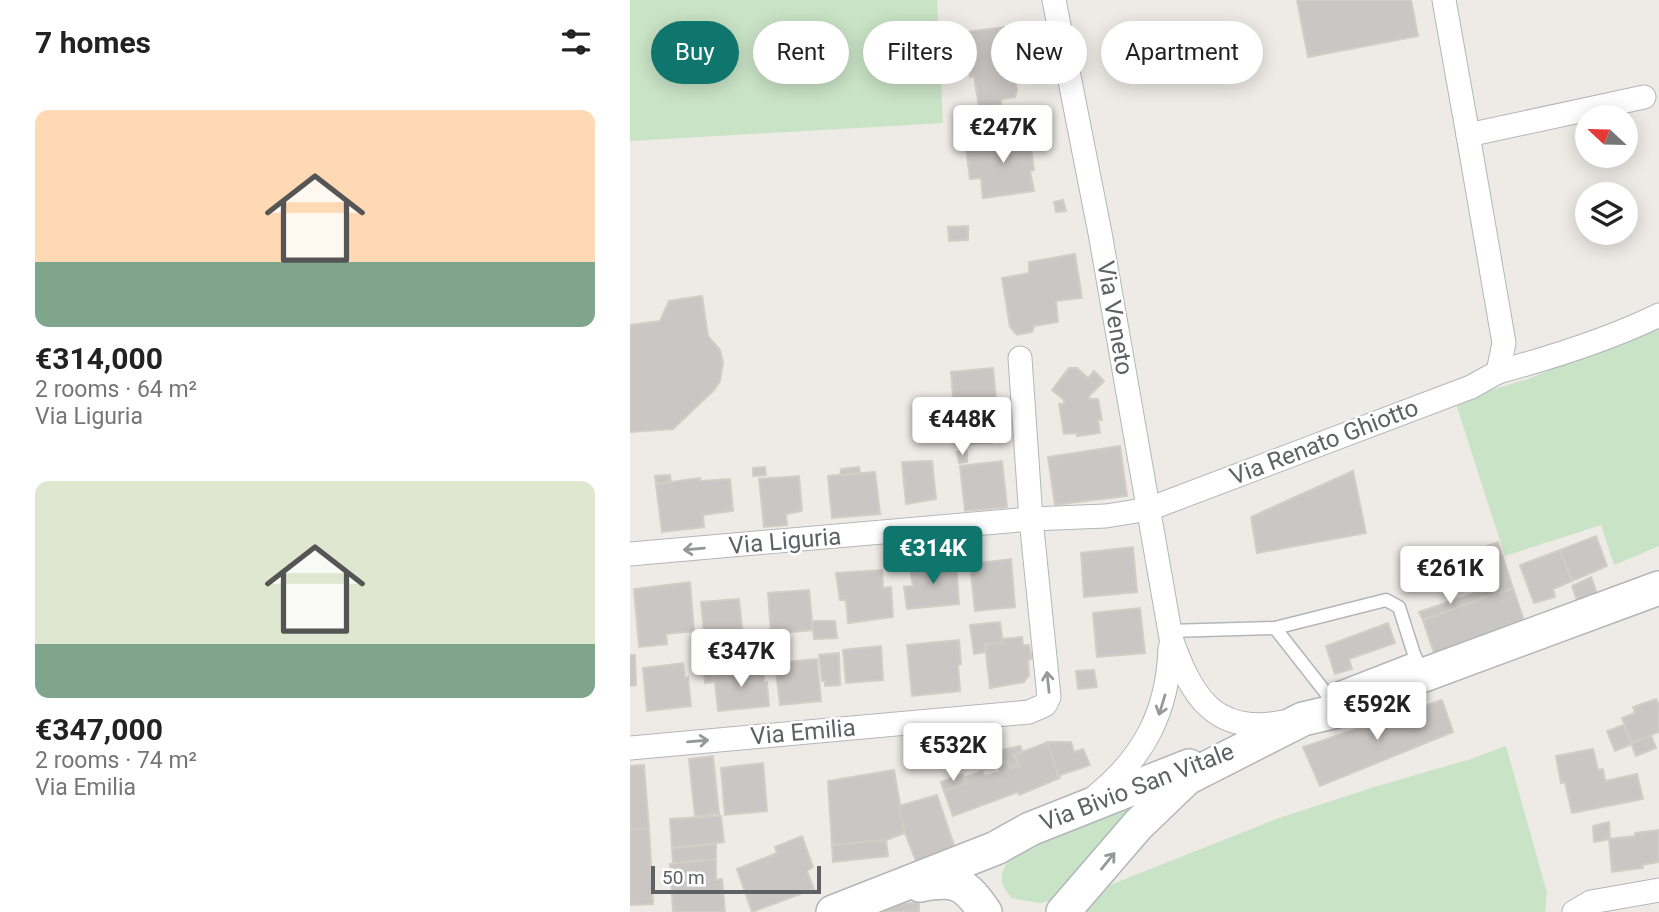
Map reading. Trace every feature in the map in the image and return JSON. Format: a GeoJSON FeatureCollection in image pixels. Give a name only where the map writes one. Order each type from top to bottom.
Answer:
{"type":"FeatureCollection","features":[{"type":"Feature","properties":{"kind":"main road","name":"Via Bivio San Vitale"},"geometry":{"type":"LineString","coordinates":[[1063,912],[1138,825],[1187,778],[1292,725],[1331,702],[1419,667],[1659,588]]}},
{"type":"Feature","properties":{"kind":"main road","name":"Via Bivio San Vitale"},"geometry":{"type":"LineString","coordinates":[[833,912],[996,848],[1030,829],[1083,807],[1292,725]]}},
{"type":"Feature","properties":{"kind":"main road","name":"Via Bivio San Vitale"},"geometry":{"type":"LineString","coordinates":[[981,910],[985,874],[996,848]]}},
{"type":"Feature","properties":{"kind":"main road","name":"Via Bivio San Vitale"},"geometry":{"type":"LineString","coordinates":[[894,890],[945,881],[970,891],[981,910]]}},
{"type":"Feature","properties":{"kind":"street","name":"Via Veneto"},"geometry":{"type":"LineString","coordinates":[[1054,0],[1100,233],[1170,635],[1168,681],[1157,720],[1132,760],[1083,807]]}},
{"type":"Feature","properties":{"kind":"street"},"geometry":{"type":"LineString","coordinates":[[1444,0],[1504,343],[1498,372]]}},
{"type":"Feature","properties":{"kind":"street"},"geometry":{"type":"LineString","coordinates":[[1468,135],[1644,97]]}},
{"type":"Feature","properties":{"kind":"street","name":"Via Renato Ghiotto"},"geometry":{"type":"LineString","coordinates":[[1149,509],[1471,387],[1498,372],[1593,342],[1659,315]]}},
{"type":"Feature","properties":{"kind":"street","name":"Via Emilia"},"geometry":{"type":"LineString","coordinates":[[630,748],[1039,710],[1045,705],[1049,697],[1031,519],[1020,358]]}},
{"type":"Feature","properties":{"kind":"street","name":"Via Liguria"},"geometry":{"type":"LineString","coordinates":[[630,554],[1031,519],[1106,516],[1149,509]]}},
{"type":"Feature","properties":{"kind":"street","name":"Via Veneto"},"geometry":{"type":"LineString","coordinates":[[1170,635],[1194,691],[1222,715],[1250,726],[1292,725]]}},
{"type":"Feature","properties":{"kind":"street"},"geometry":{"type":"LineString","coordinates":[[1574,912],[1591,902],[1659,890]]}},
{"type":"Feature","properties":{"kind":"lane"},"geometry":{"type":"LineString","coordinates":[[1170,635],[1275,628],[1386,600],[1399,607],[1419,667]]}},
{"type":"Feature","properties":{"kind":"lane"},"geometry":{"type":"LineString","coordinates":[[1275,628],[1331,702]]}},
{"type":"Feature","properties":{"kind":"green space"},"geometry":{"type":"Polygon","coordinates":[[[630,0],[937,0],[938,21],[863,21],[863,84],[941,84],[943,123],[630,141],[630,0]]]}},
{"type":"Feature","properties":{"kind":"green space"},"geometry":{"type":"Polygon","coordinates":[[[1659,326],[1659,546],[1614,565],[1601,525],[1505,556],[1455,401],[1528,379],[1659,326]]]}},
{"type":"Feature","properties":{"kind":"green space"},"geometry":{"type":"Polygon","coordinates":[[[1506,746],[1547,893],[1545,912],[1076,912],[1105,887],[1279,818],[1506,746]]]}},
{"type":"Feature","properties":{"kind":"green space"},"geometry":{"type":"Polygon","coordinates":[[[1157,790],[1049,901],[1039,903],[1011,898],[1002,876],[1012,855],[1157,790]]]}},
{"type":"Feature","properties":{"kind":"building"},"geometry":{"type":"Polygon","coordinates":[[[1297,0],[1411,0],[1418,36],[1308,57],[1297,0]]]}},
{"type":"Feature","properties":{"kind":"building"},"geometry":{"type":"Polygon","coordinates":[[[991,29],[991,84],[1016,84],[1015,97],[1001,99],[1001,104],[979,107],[975,84],[977,30],[991,29]]]}},
{"type":"Feature","properties":{"kind":"building"},"geometry":{"type":"Polygon","coordinates":[[[1029,134],[1034,170],[1030,171],[1034,191],[983,198],[981,178],[970,179],[966,148],[982,145],[982,140],[1029,134]]]}},
{"type":"Feature","properties":{"kind":"building"},"geometry":{"type":"Polygon","coordinates":[[[1063,200],[1066,211],[1056,212],[1054,202],[1063,200]]]}},
{"type":"Feature","properties":{"kind":"building"},"geometry":{"type":"Polygon","coordinates":[[[968,226],[968,240],[949,241],[948,227],[968,226]]]}},
{"type":"Feature","properties":{"kind":"building"},"geometry":{"type":"Polygon","coordinates":[[[1075,254],[1082,298],[1056,301],[1058,322],[1034,326],[1032,332],[1017,335],[1010,327],[1002,278],[1029,273],[1029,262],[1075,254]]]}},
{"type":"Feature","properties":{"kind":"building"},"geometry":{"type":"Polygon","coordinates":[[[702,296],[708,336],[720,350],[723,363],[720,381],[673,429],[630,432],[630,325],[660,321],[669,301],[702,296]]]}},
{"type":"Feature","properties":{"kind":"building"},"geometry":{"type":"Polygon","coordinates":[[[993,368],[997,409],[992,410],[991,418],[955,420],[951,372],[993,368]]]}},
{"type":"Feature","properties":{"kind":"building"},"geometry":{"type":"Polygon","coordinates":[[[1069,368],[1077,368],[1088,378],[1094,371],[1104,381],[1089,396],[1089,399],[1098,399],[1102,420],[1098,420],[1100,433],[1077,436],[1077,433],[1064,434],[1059,404],[1064,404],[1064,400],[1052,390],[1069,368]]]}},
{"type":"Feature","properties":{"kind":"building"},"geometry":{"type":"Polygon","coordinates":[[[991,418],[992,443],[955,444],[955,420],[991,418]]]}},
{"type":"Feature","properties":{"kind":"building"},"geometry":{"type":"Polygon","coordinates":[[[1120,446],[1127,496],[1055,505],[1048,457],[1120,446]]]}},
{"type":"Feature","properties":{"kind":"building"},"geometry":{"type":"Polygon","coordinates":[[[967,451],[967,462],[959,463],[957,452],[967,451]]]}},
{"type":"Feature","properties":{"kind":"building"},"geometry":{"type":"Polygon","coordinates":[[[932,461],[936,499],[906,504],[902,462],[932,461]]]}},
{"type":"Feature","properties":{"kind":"building"},"geometry":{"type":"Polygon","coordinates":[[[1002,461],[1007,507],[965,511],[960,466],[1002,461]]]}},
{"type":"Feature","properties":{"kind":"building"},"geometry":{"type":"Polygon","coordinates":[[[765,467],[766,475],[753,476],[753,468],[765,467]]]}},
{"type":"Feature","properties":{"kind":"building"},"geometry":{"type":"Polygon","coordinates":[[[859,467],[860,473],[840,475],[841,469],[859,467]]]}},
{"type":"Feature","properties":{"kind":"building"},"geometry":{"type":"Polygon","coordinates":[[[1353,471],[1366,533],[1257,553],[1251,517],[1353,471]]]}},
{"type":"Feature","properties":{"kind":"building"},"geometry":{"type":"Polygon","coordinates":[[[875,472],[880,514],[832,518],[828,476],[875,472]]]}},
{"type":"Feature","properties":{"kind":"building"},"geometry":{"type":"Polygon","coordinates":[[[670,475],[671,482],[656,484],[655,476],[670,475]]]}},
{"type":"Feature","properties":{"kind":"building"},"geometry":{"type":"Polygon","coordinates":[[[799,476],[802,511],[786,514],[787,525],[764,527],[759,479],[799,476]]]}},
{"type":"Feature","properties":{"kind":"building"},"geometry":{"type":"Polygon","coordinates":[[[700,478],[700,481],[730,479],[733,511],[703,515],[704,527],[662,532],[656,484],[700,478]]]}},
{"type":"Feature","properties":{"kind":"building"},"geometry":{"type":"Polygon","coordinates":[[[1596,536],[1607,566],[1572,581],[1560,550],[1596,536]]]}},
{"type":"Feature","properties":{"kind":"building"},"geometry":{"type":"Polygon","coordinates":[[[1498,542],[1513,588],[1483,598],[1466,554],[1498,542]]]}},
{"type":"Feature","properties":{"kind":"building"},"geometry":{"type":"Polygon","coordinates":[[[1133,547],[1137,592],[1084,597],[1081,553],[1133,547]]]}},
{"type":"Feature","properties":{"kind":"building"},"geometry":{"type":"Polygon","coordinates":[[[1560,550],[1572,581],[1553,589],[1555,597],[1534,603],[1520,565],[1560,550]]]}},
{"type":"Feature","properties":{"kind":"building"},"geometry":{"type":"Polygon","coordinates":[[[1011,559],[1015,607],[975,611],[970,564],[1011,559]]]}},
{"type":"Feature","properties":{"kind":"building"},"geometry":{"type":"Polygon","coordinates":[[[956,562],[959,604],[907,609],[904,587],[913,586],[910,567],[956,562]]]}},
{"type":"Feature","properties":{"kind":"building"},"geometry":{"type":"Polygon","coordinates":[[[882,570],[883,588],[891,587],[893,617],[848,623],[846,600],[840,600],[836,573],[882,570]]]}},
{"type":"Feature","properties":{"kind":"building"},"geometry":{"type":"Polygon","coordinates":[[[1591,577],[1599,599],[1579,606],[1572,586],[1591,577]]]}},
{"type":"Feature","properties":{"kind":"building"},"geometry":{"type":"Polygon","coordinates":[[[690,582],[694,631],[666,634],[667,644],[639,647],[634,589],[690,582]]]}},
{"type":"Feature","properties":{"kind":"building"},"geometry":{"type":"Polygon","coordinates":[[[1513,588],[1526,627],[1436,659],[1423,620],[1513,588]]]}},
{"type":"Feature","properties":{"kind":"building"},"geometry":{"type":"Polygon","coordinates":[[[809,590],[813,630],[771,634],[768,593],[809,590]]]}},
{"type":"Feature","properties":{"kind":"building"},"geometry":{"type":"Polygon","coordinates":[[[1480,591],[1483,598],[1423,620],[1419,612],[1480,591]]]}},
{"type":"Feature","properties":{"kind":"building"},"geometry":{"type":"Polygon","coordinates":[[[739,599],[743,637],[705,641],[701,602],[739,599]]]}},
{"type":"Feature","properties":{"kind":"building"},"geometry":{"type":"Polygon","coordinates":[[[1140,608],[1145,653],[1097,657],[1093,613],[1140,608]]]}},
{"type":"Feature","properties":{"kind":"building"},"geometry":{"type":"Polygon","coordinates":[[[812,621],[835,621],[837,638],[814,639],[812,621]]]}},
{"type":"Feature","properties":{"kind":"building"},"geometry":{"type":"Polygon","coordinates":[[[1000,622],[1003,643],[985,645],[986,652],[974,654],[970,625],[1000,622]]]}},
{"type":"Feature","properties":{"kind":"building"},"geometry":{"type":"Polygon","coordinates":[[[1388,623],[1395,643],[1349,659],[1352,669],[1335,674],[1326,646],[1388,623]]]}},
{"type":"Feature","properties":{"kind":"building"},"geometry":{"type":"Polygon","coordinates":[[[1022,637],[1023,645],[1029,645],[1032,658],[1028,661],[1029,675],[1024,682],[990,688],[985,645],[1003,643],[1002,639],[1022,637]]]}},
{"type":"Feature","properties":{"kind":"building"},"geometry":{"type":"Polygon","coordinates":[[[959,640],[960,691],[912,696],[907,645],[959,640]]]}},
{"type":"Feature","properties":{"kind":"building"},"geometry":{"type":"Polygon","coordinates":[[[881,646],[883,680],[846,683],[843,650],[881,646]]]}},
{"type":"Feature","properties":{"kind":"building"},"geometry":{"type":"Polygon","coordinates":[[[728,649],[731,671],[714,672],[714,682],[705,683],[702,650],[728,649]]]}},
{"type":"Feature","properties":{"kind":"building"},"geometry":{"type":"Polygon","coordinates":[[[839,653],[840,685],[825,686],[819,655],[839,653]]]}},
{"type":"Feature","properties":{"kind":"building"},"geometry":{"type":"Polygon","coordinates":[[[630,655],[635,655],[636,685],[630,686],[630,655]]]}},
{"type":"Feature","properties":{"kind":"building"},"geometry":{"type":"Polygon","coordinates":[[[817,659],[821,701],[780,705],[775,663],[817,659]]]}},
{"type":"Feature","properties":{"kind":"building"},"geometry":{"type":"Polygon","coordinates":[[[683,663],[685,679],[688,677],[691,706],[647,711],[643,668],[683,663]]]}},
{"type":"Feature","properties":{"kind":"building"},"geometry":{"type":"Polygon","coordinates":[[[764,667],[769,706],[718,711],[714,672],[764,667]]]}},
{"type":"Feature","properties":{"kind":"building"},"geometry":{"type":"Polygon","coordinates":[[[1094,670],[1097,687],[1078,689],[1076,671],[1094,670]]]}},
{"type":"Feature","properties":{"kind":"building"},"geometry":{"type":"Polygon","coordinates":[[[1656,699],[1659,705],[1659,732],[1631,743],[1622,718],[1635,713],[1633,707],[1656,699]]]}},
{"type":"Feature","properties":{"kind":"building"},"geometry":{"type":"Polygon","coordinates":[[[1442,700],[1453,732],[1320,786],[1303,747],[1442,700]]]}},
{"type":"Feature","properties":{"kind":"building"},"geometry":{"type":"Polygon","coordinates":[[[1624,725],[1632,744],[1615,751],[1607,731],[1624,725]]]}},
{"type":"Feature","properties":{"kind":"building"},"geometry":{"type":"Polygon","coordinates":[[[1651,735],[1656,748],[1636,756],[1631,743],[1651,735]]]}},
{"type":"Feature","properties":{"kind":"building"},"geometry":{"type":"Polygon","coordinates":[[[1048,742],[1060,778],[1019,795],[1018,792],[953,816],[944,791],[966,783],[963,778],[982,771],[985,776],[1000,772],[999,765],[1007,762],[1010,768],[1019,765],[1014,755],[1048,742]]]}},
{"type":"Feature","properties":{"kind":"building"},"geometry":{"type":"Polygon","coordinates":[[[1048,742],[1071,742],[1074,752],[1083,749],[1090,765],[1058,776],[1048,742]]]}},
{"type":"Feature","properties":{"kind":"building"},"geometry":{"type":"Polygon","coordinates":[[[1020,746],[1023,752],[1014,755],[1019,765],[1010,768],[1007,762],[999,765],[991,752],[1020,746]]]}},
{"type":"Feature","properties":{"kind":"building"},"geometry":{"type":"Polygon","coordinates":[[[1593,749],[1598,770],[1603,769],[1605,781],[1637,774],[1643,799],[1572,813],[1565,782],[1561,783],[1556,756],[1593,749]]]}},
{"type":"Feature","properties":{"kind":"building"},"geometry":{"type":"Polygon","coordinates":[[[713,756],[719,814],[695,816],[689,759],[713,756]]]}},
{"type":"Feature","properties":{"kind":"building"},"geometry":{"type":"Polygon","coordinates":[[[763,763],[767,811],[725,815],[721,768],[763,763]]]}},
{"type":"Feature","properties":{"kind":"building"},"geometry":{"type":"Polygon","coordinates":[[[644,765],[649,828],[630,830],[630,766],[644,765]]]}},
{"type":"Feature","properties":{"kind":"building"},"geometry":{"type":"Polygon","coordinates":[[[894,770],[905,833],[886,840],[832,845],[828,781],[894,770]]]}},
{"type":"Feature","properties":{"kind":"building"},"geometry":{"type":"Polygon","coordinates":[[[963,774],[966,783],[944,791],[941,782],[963,774]]]}},
{"type":"Feature","properties":{"kind":"building"},"geometry":{"type":"Polygon","coordinates":[[[937,795],[957,854],[919,869],[905,833],[899,806],[937,795]]]}},
{"type":"Feature","properties":{"kind":"building"},"geometry":{"type":"Polygon","coordinates":[[[721,816],[724,842],[672,848],[670,819],[721,816]]]}},
{"type":"Feature","properties":{"kind":"building"},"geometry":{"type":"Polygon","coordinates":[[[1609,822],[1610,839],[1594,842],[1593,826],[1609,822]]]}},
{"type":"Feature","properties":{"kind":"building"},"geometry":{"type":"Polygon","coordinates":[[[649,828],[653,904],[630,905],[630,830],[649,828]]]}},
{"type":"Feature","properties":{"kind":"building"},"geometry":{"type":"Polygon","coordinates":[[[1659,830],[1659,862],[1642,865],[1643,868],[1612,872],[1609,839],[1659,830]]]}},
{"type":"Feature","properties":{"kind":"building"},"geometry":{"type":"Polygon","coordinates":[[[802,836],[813,867],[807,871],[814,889],[752,912],[737,869],[777,853],[775,847],[802,836]]]}},
{"type":"Feature","properties":{"kind":"building"},"geometry":{"type":"Polygon","coordinates":[[[886,840],[888,856],[833,862],[832,845],[886,840]]]}},
{"type":"Feature","properties":{"kind":"building"},"geometry":{"type":"Polygon","coordinates":[[[716,844],[716,859],[673,863],[672,848],[716,844]]]}},
{"type":"Feature","properties":{"kind":"building"},"geometry":{"type":"Polygon","coordinates":[[[716,859],[716,880],[722,879],[725,912],[673,912],[670,864],[716,859]]]}},
{"type":"Feature","properties":{"kind":"building"},"geometry":{"type":"Polygon","coordinates":[[[919,902],[919,912],[884,912],[884,906],[919,902]]]}}]}
